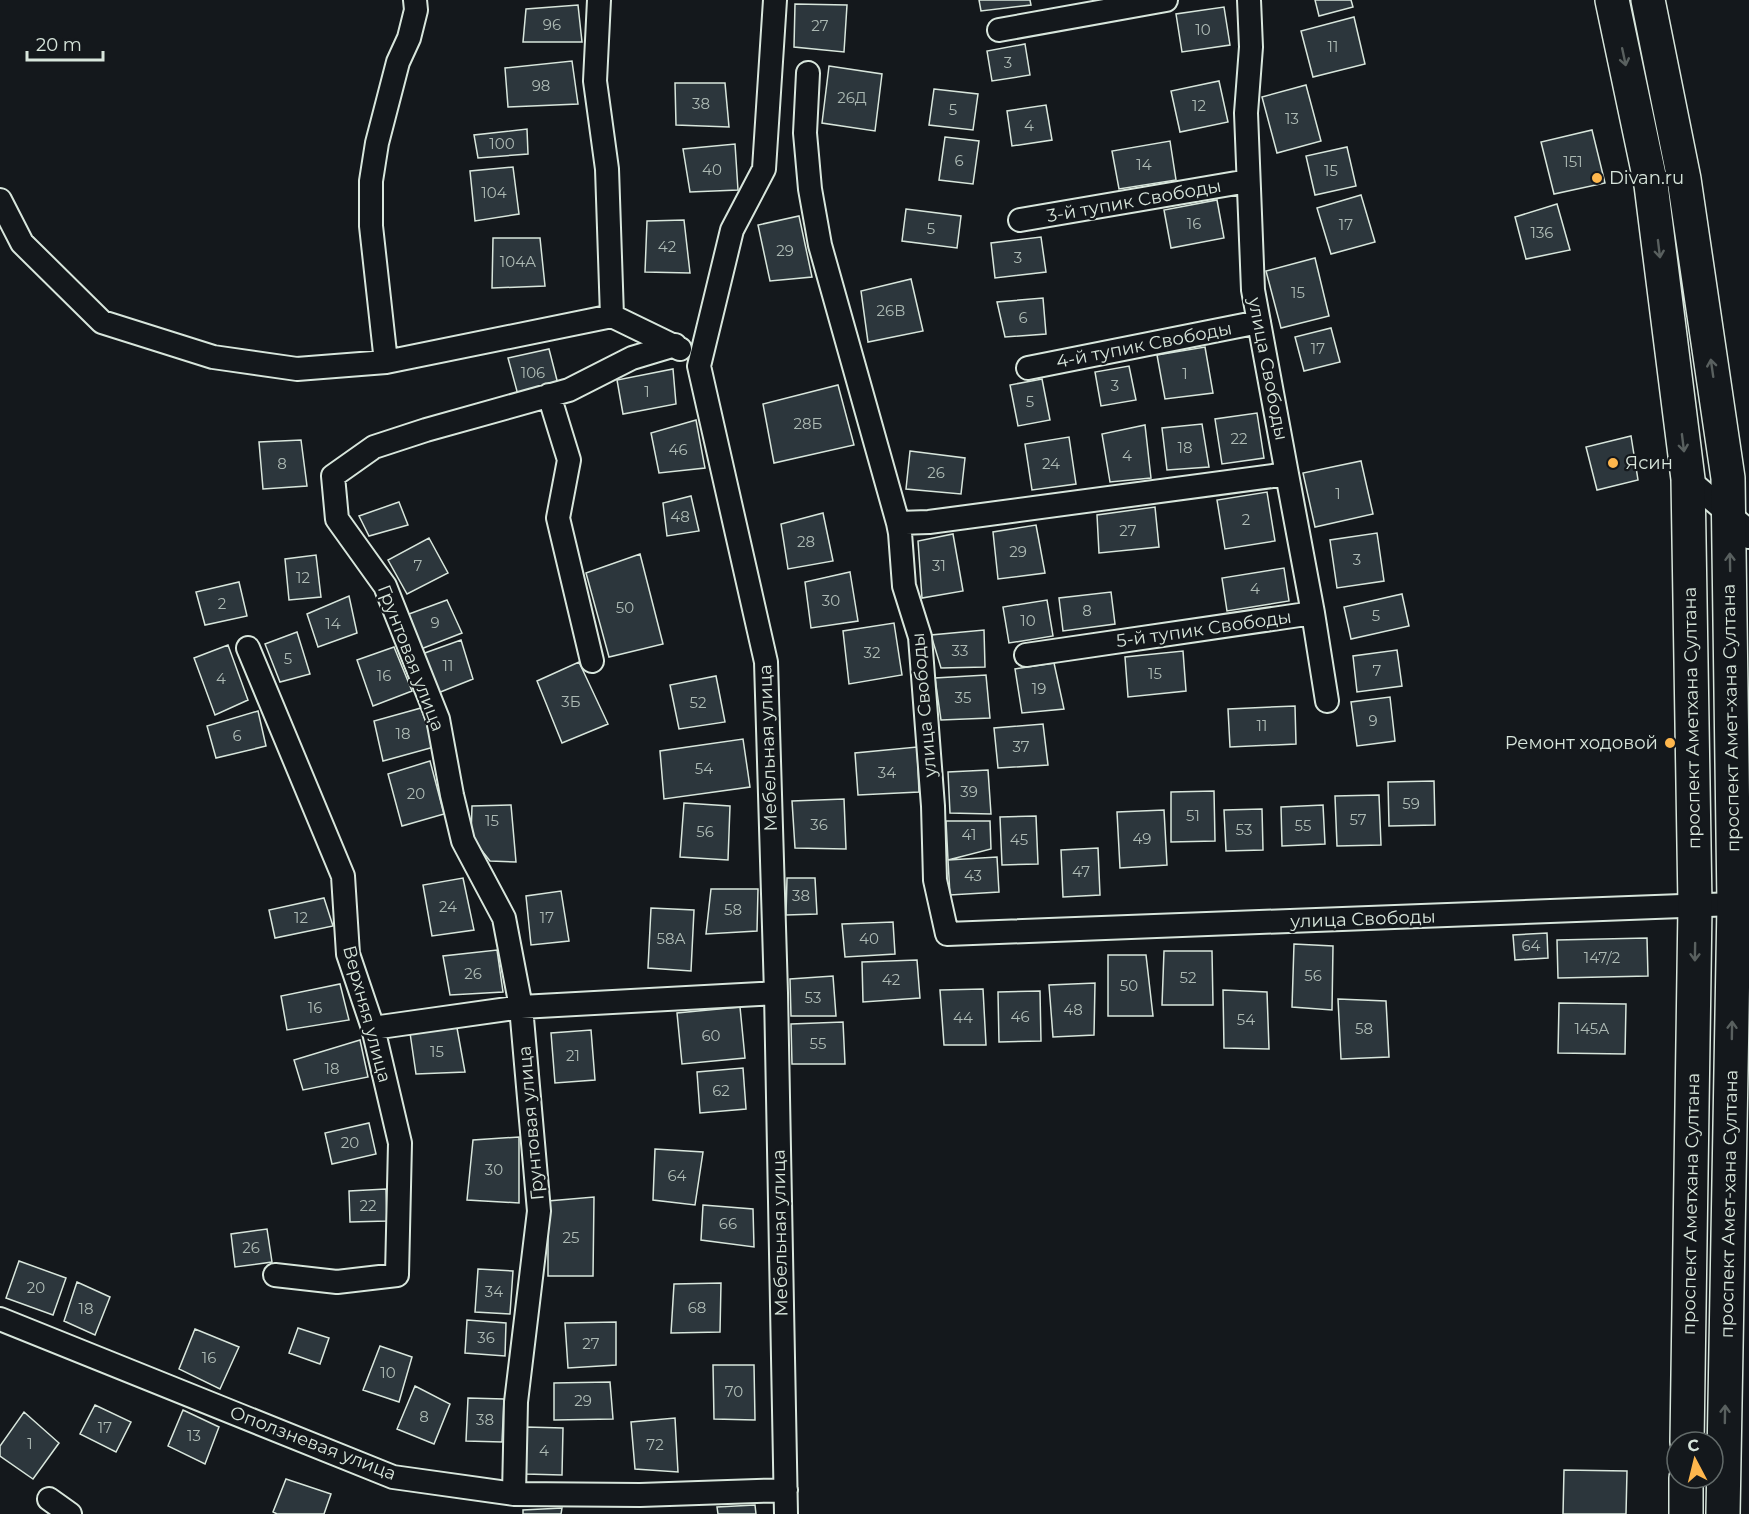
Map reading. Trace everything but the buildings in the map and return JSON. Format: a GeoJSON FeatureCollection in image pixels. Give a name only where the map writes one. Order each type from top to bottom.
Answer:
{"type":"FeatureCollection","features":[{"type":"Feature","properties":{"kind":"main road","name":"проспект Аметхана Султана"},"geometry":{"type":"LineString","coordinates":[[1612,0],[1651,185],[1688,479],[1695,906],[1687,1430]]}},
{"type":"Feature","properties":{"kind":"main road","name":"проспект Амет-хана Султана"},"geometry":{"type":"LineString","coordinates":[[1648,0],[1684,179],[1728,478],[1739,525],[1723,1514]]}},
{"type":"Feature","properties":{"kind":"main road"},"geometry":{"type":"LineString","coordinates":[[1686,1490],[1686,1514]]}},
{"type":"Feature","properties":{"kind":"street"},"geometry":{"type":"LineString","coordinates":[[386,363],[370,226],[371,181],[377,143],[398,62],[409,38],[416,10],[415,0]]}},
{"type":"Feature","properties":{"kind":"street"},"geometry":{"type":"LineString","coordinates":[[599,0],[595,81],[607,169],[612,316]]}},
{"type":"Feature","properties":{"kind":"street","name":"Мебельная улица"},"geometry":{"type":"LineString","coordinates":[[776,0],[764,169],[732,230],[699,366],[766,663],[776,993],[786,1514]]}},
{"type":"Feature","properties":{"kind":"street"},"geometry":{"type":"LineString","coordinates":[[999,30],[1166,0]]}},
{"type":"Feature","properties":{"kind":"street","name":"улица Свободы"},"geometry":{"type":"LineString","coordinates":[[1249,0],[1251,46],[1246,113],[1253,290],[1287,474]]}},
{"type":"Feature","properties":{"kind":"street"},"geometry":{"type":"LineString","coordinates":[[808,73],[805,133],[810,189],[820,245],[898,523],[929,522],[1287,474]]}},
{"type":"Feature","properties":{"kind":"street","name":"3-й тупик Свободы"},"geometry":{"type":"LineString","coordinates":[[1020,220],[1248,181]]}},
{"type":"Feature","properties":{"kind":"street"},"geometry":{"type":"LineString","coordinates":[[0,200],[22,243],[102,322],[213,357],[297,369],[386,363],[612,316],[675,345],[699,366]]}},
{"type":"Feature","properties":{"kind":"street","name":"4-й тупик Свободы"},"geometry":{"type":"LineString","coordinates":[[1028,368],[1259,322]]}},
{"type":"Feature","properties":{"kind":"street","name":"Грунтовая улица"},"geometry":{"type":"LineString","coordinates":[[514,1494],[516,1402],[539,1211],[520,1006],[504,918],[464,841],[438,719],[385,586],[337,519],[333,476],[374,447],[568,390],[632,358],[675,345]]}},
{"type":"Feature","properties":{"kind":"street"},"geometry":{"type":"LineString","coordinates":[[549,395],[569,460],[558,518],[592,662]]}},
{"type":"Feature","properties":{"kind":"street","name":"5-й тупик Свободы"},"geometry":{"type":"LineString","coordinates":[[1026,655],[1314,613],[1287,474]]}},
{"type":"Feature","properties":{"kind":"street"},"geometry":{"type":"LineString","coordinates":[[1688,479],[1739,525]]}},
{"type":"Feature","properties":{"kind":"street","name":"улица Свободы"},"geometry":{"type":"LineString","coordinates":[[898,523],[904,586],[920,638],[933,806],[935,880],[946,934],[1734,904]]}},
{"type":"Feature","properties":{"kind":"street"},"geometry":{"type":"LineString","coordinates":[[1314,613],[1327,701]]}},
{"type":"Feature","properties":{"kind":"street","name":"Верхняя улица"},"geometry":{"type":"LineString","coordinates":[[248,648],[343,876],[348,954],[373,1028],[400,1143],[397,1275],[337,1282],[275,1275]]}},
{"type":"Feature","properties":{"kind":"street"},"geometry":{"type":"LineString","coordinates":[[373,1028],[520,1006],[776,993]]}},
{"type":"Feature","properties":{"kind":"street","name":"Оползневая улица"},"geometry":{"type":"LineString","coordinates":[[0,1319],[393,1477],[514,1494],[640,1495],[786,1490]]}},
{"type":"Feature","properties":{"kind":"street"},"geometry":{"type":"LineString","coordinates":[[49,1499],[70,1514]]}},
{"type":"Feature","properties":{"kind":"place","name":"Divan.ru"},"geometry":{"type":"Point","coordinates":[1597,178]}},
{"type":"Feature","properties":{"kind":"place","name":"Ясин"},"geometry":{"type":"Point","coordinates":[1613,463]}},
{"type":"Feature","properties":{"kind":"place","name":"Ремонт ходовой"},"geometry":{"type":"Point","coordinates":[1670,743]}}]}
